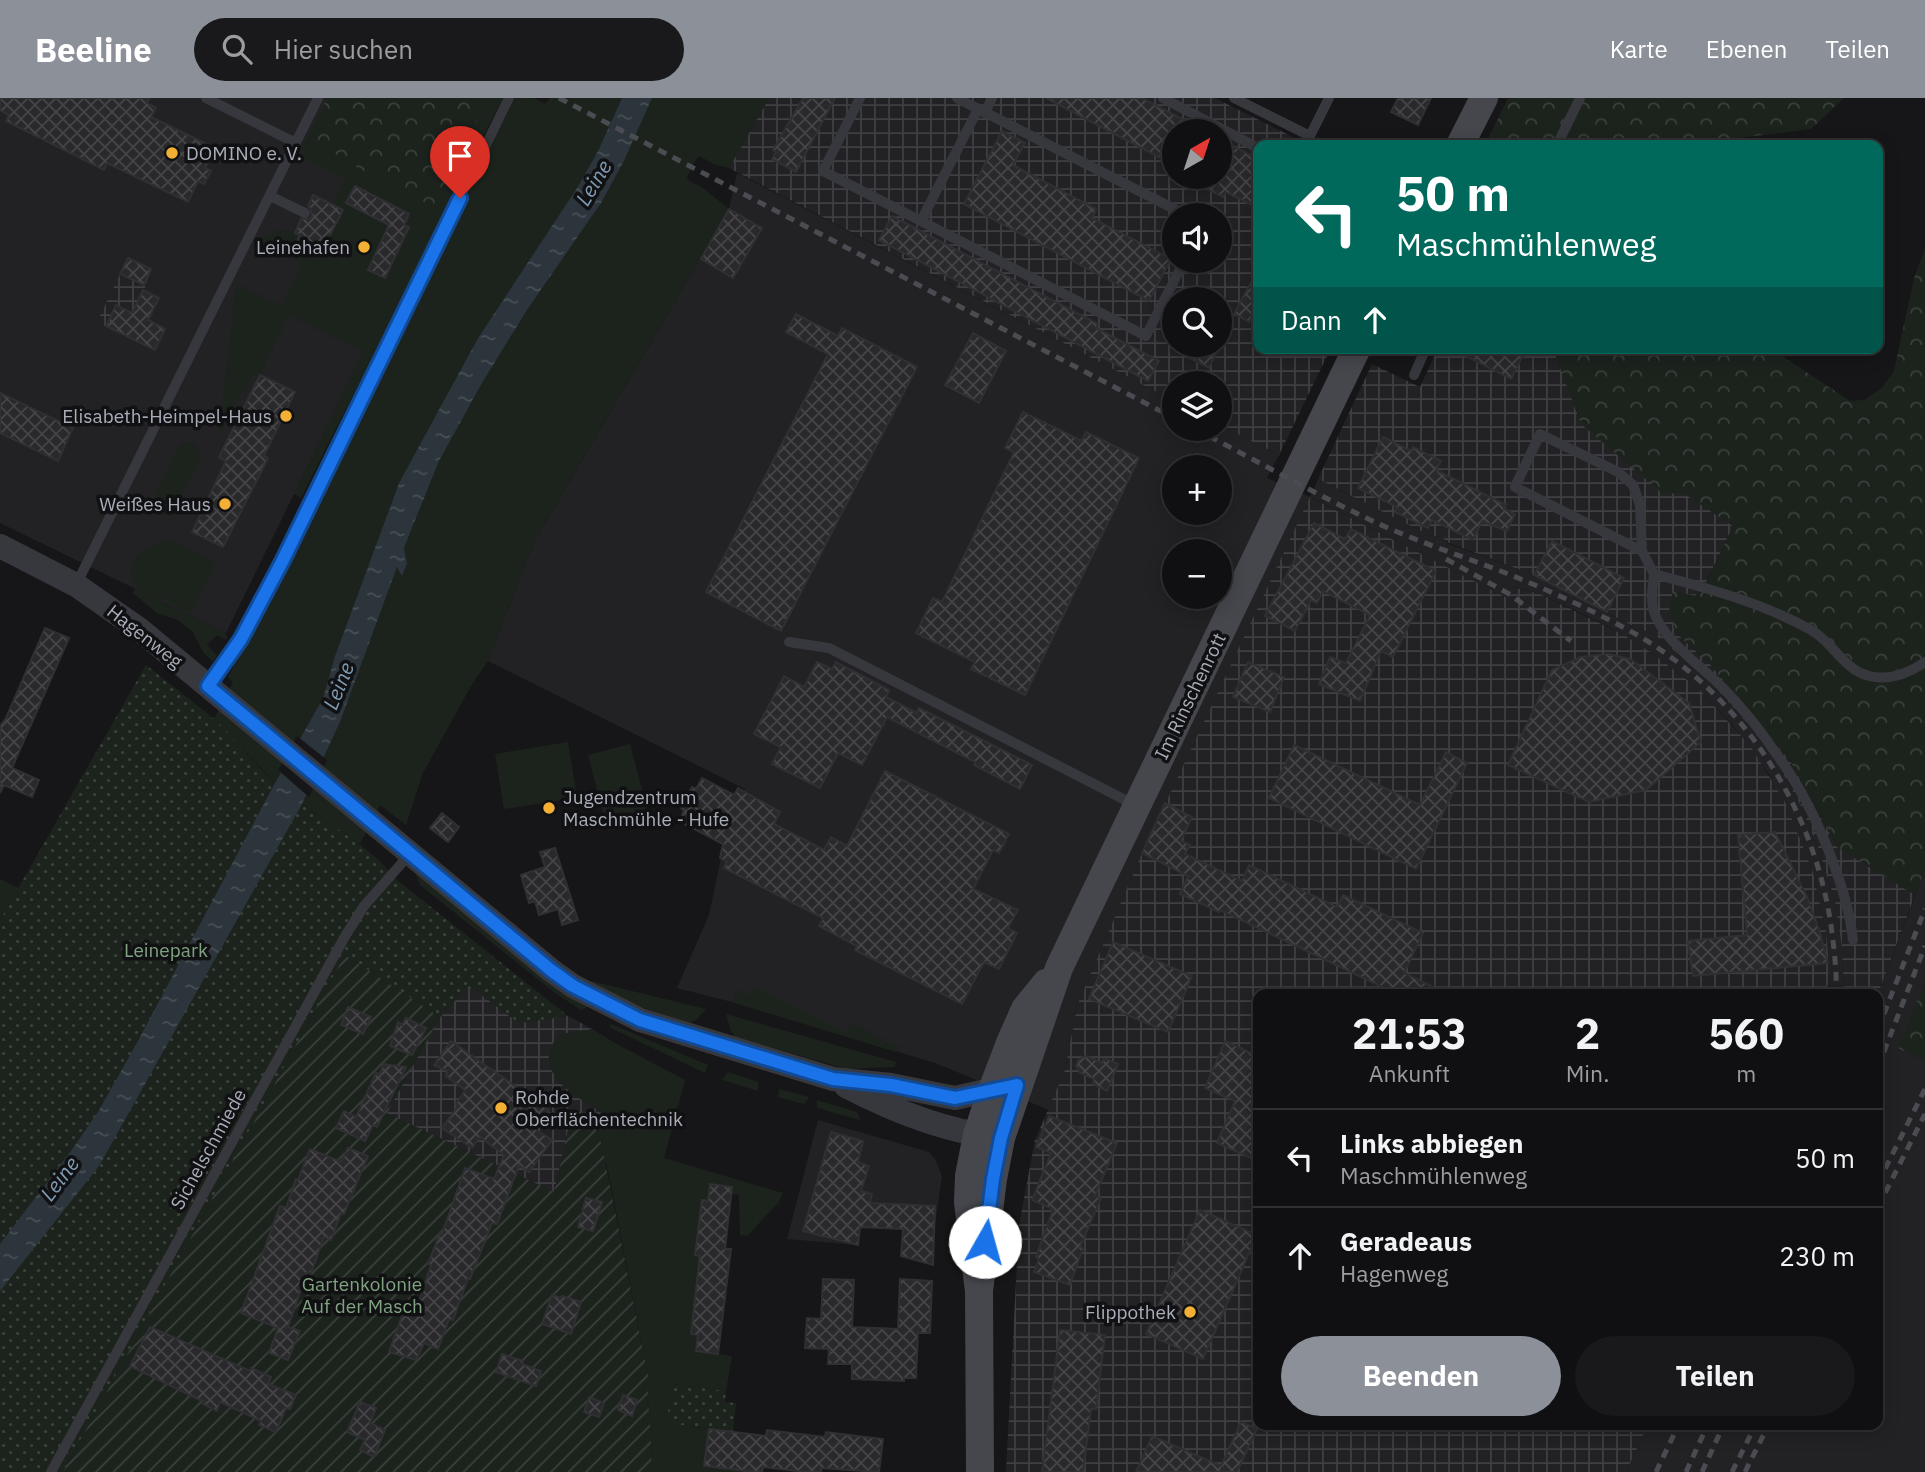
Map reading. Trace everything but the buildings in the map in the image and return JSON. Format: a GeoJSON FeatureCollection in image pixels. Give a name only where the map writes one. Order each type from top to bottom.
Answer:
{"type":"FeatureCollection","features":[{"type":"Feature","properties":{"kind":"main road"},"geometry":{"type":"LineString","coordinates":[[1463,140],[1484,98]]}},
{"type":"Feature","properties":{"kind":"main road","name":"Im Rinschenrott"},"geometry":{"type":"LineString","coordinates":[[980,1472],[979,1291],[993,1179],[989,1136],[1004,1087],[1354,354]]}},
{"type":"Feature","properties":{"kind":"street","name":"Hagenweg"},"geometry":{"type":"LineString","coordinates":[[0,547],[76,585],[139,629],[552,971],[584,992],[640,1020],[833,1079]]}},
{"type":"Feature","properties":{"kind":"street"},"geometry":{"type":"LineString","coordinates":[[833,1079],[891,1085],[955,1098],[1004,1087]]}},
{"type":"Feature","properties":{"kind":"street"},"geometry":{"type":"LineString","coordinates":[[833,1079],[874,1101],[935,1123],[989,1136]]}},
{"type":"Feature","properties":{"kind":"lane"},"geometry":{"type":"LineString","coordinates":[[206,98],[296,143]]}},
{"type":"Feature","properties":{"kind":"lane"},"geometry":{"type":"LineString","coordinates":[[76,585],[318,98]]}},
{"type":"Feature","properties":{"kind":"lane"},"geometry":{"type":"LineString","coordinates":[[212,689],[283,560],[509,98]]}},
{"type":"Feature","properties":{"kind":"lane"},"geometry":{"type":"LineString","coordinates":[[860,98],[823,171],[1146,336],[1178,273]]}},
{"type":"Feature","properties":{"kind":"lane"},"geometry":{"type":"LineString","coordinates":[[957,98],[1162,203]]}},
{"type":"Feature","properties":{"kind":"lane"},"geometry":{"type":"LineString","coordinates":[[921,221],[982,111],[992,98]]}},
{"type":"Feature","properties":{"kind":"lane"},"geometry":{"type":"LineString","coordinates":[[1163,98],[1253,145]]}},
{"type":"Feature","properties":{"kind":"lane"},"geometry":{"type":"LineString","coordinates":[[1234,98],[1310,136],[1329,98]]}},
{"type":"Feature","properties":{"kind":"lane"},"geometry":{"type":"LineString","coordinates":[[1559,140],[1580,98]]}},
{"type":"Feature","properties":{"kind":"lane"},"geometry":{"type":"LineString","coordinates":[[270,195],[304,213]]}},
{"type":"Feature","properties":{"kind":"lane"},"geometry":{"type":"LineString","coordinates":[[1414,374],[1423,354]]}},
{"type":"Feature","properties":{"kind":"lane"},"geometry":{"type":"LineString","coordinates":[[1642,551],[1515,487],[1540,433],[1618,472],[1633,485],[1640,505],[1642,551],[1654,575],[1652,604],[1659,622],[1669,636],[1723,688],[1784,764],[1806,804],[1849,910],[1853,940]]}},
{"type":"Feature","properties":{"kind":"lane"},"geometry":{"type":"LineString","coordinates":[[1654,575],[1704,587],[1796,622],[1823,638],[1845,662],[1863,674],[1891,678],[1925,662]]}},
{"type":"Feature","properties":{"kind":"lane"},"geometry":{"type":"LineString","coordinates":[[789,642],[829,648],[1137,806]]}},
{"type":"Feature","properties":{"kind":"lane","name":"Sichelschmiede"},"geometry":{"type":"LineString","coordinates":[[51,1472],[344,938],[364,906],[401,864],[400,844]]}},
{"type":"Feature","properties":{"kind":"shaded area"},"geometry":{"type":"Polygon","coordinates":[[[0,98],[488,98],[226,633],[0,523],[0,98]]]}},
{"type":"Feature","properties":{"kind":"shaded area"},"geometry":{"type":"Polygon","coordinates":[[[769,98],[1215,98],[1299,140],[1253,140],[1253,354],[1328,354],[1279,455],[1232,431],[1232,371],[1162,371],[1162,395],[729,168],[769,98]]]}},
{"type":"Feature","properties":{"kind":"shaded area"},"geometry":{"type":"Polygon","coordinates":[[[737,173],[1162,395],[1162,441],[1232,441],[1232,431],[1279,455],[1267,478],[1310,497],[1318,479],[1429,535],[1441,537],[1449,544],[1534,575],[1635,627],[1654,634],[1706,677],[1748,724],[1776,761],[1801,806],[1818,847],[1835,901],[1842,948],[1844,989],[1827,989],[1829,967],[1826,932],[1813,872],[1769,774],[1735,728],[1700,690],[1652,653],[1589,617],[1540,594],[1513,587],[1508,599],[1311,497],[1142,853],[1077,1006],[1065,1070],[1049,1110],[935,1063],[677,988],[709,915],[727,829],[745,789],[488,661],[534,542],[729,209],[737,173]]]}},
{"type":"Feature","properties":{"kind":"shaded area"},"geometry":{"type":"Polygon","coordinates":[[[128,258],[151,269],[144,290],[159,298],[148,320],[165,329],[155,350],[97,322],[128,258]]]}},
{"type":"Feature","properties":{"kind":"shaded area"},"geometry":{"type":"Polygon","coordinates":[[[1435,354],[1555,354],[1581,424],[1733,526],[1704,587],[1695,596],[1673,591],[1675,632],[1710,664],[1790,761],[1837,847],[1915,895],[1880,989],[1844,989],[1842,948],[1835,901],[1818,847],[1801,806],[1776,761],[1748,724],[1706,677],[1654,634],[1635,627],[1534,575],[1449,543],[1441,537],[1429,535],[1318,479],[1372,364],[1420,387],[1435,354]]]}},
{"type":"Feature","properties":{"kind":"shaded area"},"geometry":{"type":"Polygon","coordinates":[[[1310,497],[1507,598],[1512,587],[1540,594],[1624,635],[1700,690],[1751,747],[1785,802],[1813,872],[1826,932],[1829,967],[1827,989],[1253,989],[1253,1430],[1646,1430],[1626,1472],[1006,1472],[1019,1225],[1035,1140],[1065,1070],[1077,1006],[1142,853],[1310,497]]]}},
{"type":"Feature","properties":{"kind":"shaded area"},"geometry":{"type":"Polygon","coordinates":[[[1925,870],[1925,1472],[1626,1472],[1646,1430],[1883,1430],[1883,989],[1880,989],[1925,870]]]}},
{"type":"Feature","properties":{"kind":"shaded area"},"geometry":{"type":"Polygon","coordinates":[[[469,985],[519,1023],[568,1016],[592,1029],[560,1036],[558,1081],[607,1115],[597,1132],[572,1113],[554,1192],[386,1113],[440,1017],[469,985]]]}},
{"type":"Feature","properties":{"kind":"shaded area"},"geometry":{"type":"Polygon","coordinates":[[[818,1120],[929,1152],[942,1176],[934,1230],[861,1227],[858,1245],[787,1239],[818,1120]]]}},
{"type":"Feature","properties":{"kind":"green space"},"geometry":{"type":"Polygon","coordinates":[[[327,98],[488,98],[434,207],[360,169],[307,137],[327,98]]]}},
{"type":"Feature","properties":{"kind":"green space"},"geometry":{"type":"Polygon","coordinates":[[[488,98],[503,98],[301,498],[294,494],[363,352],[289,316],[260,375],[255,372],[245,392],[242,391],[221,434],[219,433],[236,283],[282,306],[302,263],[257,241],[283,230],[298,233],[324,247],[342,210],[332,204],[345,179],[298,154],[307,137],[434,207],[488,98]]]}},
{"type":"Feature","properties":{"kind":"green space"},"geometry":{"type":"Polygon","coordinates":[[[515,98],[534,98],[545,104],[550,98],[622,98],[598,151],[577,188],[478,338],[399,483],[335,656],[323,698],[275,783],[214,719],[233,682],[228,677],[515,98]]]}},
{"type":"Feature","properties":{"kind":"green space"},"geometry":{"type":"Polygon","coordinates":[[[652,98],[769,98],[729,168],[699,156],[697,158],[688,180],[703,188],[729,209],[534,542],[488,661],[471,686],[423,773],[406,825],[380,805],[360,844],[302,804],[340,722],[397,566],[402,575],[407,565],[404,548],[439,461],[482,383],[527,310],[601,203],[624,161],[652,98]]]}},
{"type":"Feature","properties":{"kind":"green space"},"geometry":{"type":"Polygon","coordinates":[[[1508,98],[1844,98],[1811,129],[1738,140],[1487,140],[1508,98]]]}},
{"type":"Feature","properties":{"kind":"green space"},"geometry":{"type":"Polygon","coordinates":[[[1925,249],[1925,870],[1915,895],[1837,847],[1790,761],[1710,664],[1675,632],[1669,610],[1673,590],[1695,596],[1708,580],[1733,526],[1683,493],[1663,494],[1581,424],[1555,354],[1779,354],[1850,401],[1864,400],[1882,388],[1894,371],[1914,278],[1925,249]]]}},
{"type":"Feature","properties":{"kind":"green space"},"geometry":{"type":"Polygon","coordinates":[[[192,442],[202,457],[174,511],[169,516],[162,516],[151,504],[178,448],[192,442]]]}},
{"type":"Feature","properties":{"kind":"green space"},"geometry":{"type":"Polygon","coordinates":[[[170,538],[216,563],[191,613],[159,596],[156,599],[226,633],[227,640],[217,635],[207,645],[217,655],[213,662],[203,652],[193,632],[178,620],[157,613],[133,593],[137,585],[132,576],[133,561],[146,550],[170,538]]]}},
{"type":"Feature","properties":{"kind":"green space","name":"Leinepark"},"geometry":{"type":"Polygon","coordinates":[[[146,665],[213,718],[276,784],[370,852],[397,880],[568,1016],[519,1023],[469,986],[440,1017],[345,955],[63,1472],[0,1472],[0,920],[146,665]]]}},
{"type":"Feature","properties":{"kind":"green space"},"geometry":{"type":"Polygon","coordinates":[[[568,742],[577,798],[504,809],[495,754],[568,742]]]}},
{"type":"Feature","properties":{"kind":"green space"},"geometry":{"type":"Polygon","coordinates":[[[630,744],[650,820],[608,831],[588,755],[630,744]]]}},
{"type":"Feature","properties":{"kind":"green space"},"geometry":{"type":"Polygon","coordinates":[[[415,871],[589,1006],[581,1010],[555,993],[420,885],[415,871]]]}},
{"type":"Feature","properties":{"kind":"green space"},"geometry":{"type":"Polygon","coordinates":[[[0,879],[19,888],[0,920],[0,879]]]}},
{"type":"Feature","properties":{"kind":"green space","name":"Gartenkolonie Auf der Masch"},"geometry":{"type":"Polygon","coordinates":[[[345,955],[440,1017],[387,1113],[554,1192],[572,1112],[597,1132],[648,1375],[651,1472],[63,1472],[345,955]]]}},
{"type":"Feature","properties":{"kind":"green space"},"geometry":{"type":"Polygon","coordinates":[[[591,981],[706,1009],[688,1024],[622,1000],[590,983],[591,981]]]}},
{"type":"Feature","properties":{"kind":"green space"},"geometry":{"type":"Polygon","coordinates":[[[1925,981],[1925,1062],[1898,1048],[1925,981]]]}},
{"type":"Feature","properties":{"kind":"green space"},"geometry":{"type":"Polygon","coordinates":[[[754,987],[846,1033],[852,1022],[887,1041],[915,1052],[898,1046],[896,1052],[732,1002],[737,989],[750,996],[754,987]]]}},
{"type":"Feature","properties":{"kind":"green space"},"geometry":{"type":"Polygon","coordinates":[[[726,1014],[896,1062],[895,1067],[846,1069],[735,1037],[726,1014]]]}},
{"type":"Feature","properties":{"kind":"green space"},"geometry":{"type":"Polygon","coordinates":[[[611,1024],[708,1065],[705,1073],[609,1027],[611,1024]]]}},
{"type":"Feature","properties":{"kind":"green space"},"geometry":{"type":"Polygon","coordinates":[[[592,1029],[685,1080],[664,1158],[783,1193],[779,1202],[747,1236],[740,1235],[739,1195],[731,1194],[732,1187],[710,1184],[708,1201],[702,1200],[695,1255],[700,1256],[691,1334],[698,1335],[696,1351],[732,1356],[726,1391],[671,1384],[667,1423],[709,1429],[705,1466],[755,1472],[651,1472],[648,1375],[608,1171],[597,1132],[606,1116],[568,1090],[553,1074],[549,1064],[550,1049],[558,1037],[592,1029]]]}},
{"type":"Feature","properties":{"kind":"green space"},"geometry":{"type":"Polygon","coordinates":[[[728,1072],[758,1082],[758,1091],[722,1080],[728,1072]]]}},
{"type":"Feature","properties":{"kind":"green space"},"geometry":{"type":"Polygon","coordinates":[[[779,1089],[809,1097],[804,1104],[778,1097],[779,1089]]]}},
{"type":"Feature","properties":{"kind":"green space"},"geometry":{"type":"Polygon","coordinates":[[[817,1100],[857,1112],[860,1120],[817,1108],[817,1100]]]}},
{"type":"Feature","properties":{"kind":"green space"},"geometry":{"type":"Polygon","coordinates":[[[671,1384],[726,1391],[725,1402],[736,1403],[733,1432],[667,1423],[671,1384]]]}},
{"type":"Feature","properties":{"kind":"water","name":"Leine"},"geometry":{"type":"Polygon","coordinates":[[[622,98],[652,98],[624,161],[601,203],[527,310],[482,383],[439,461],[404,548],[407,564],[402,576],[397,567],[340,722],[302,804],[99,1166],[0,1291],[0,1244],[98,1112],[138,1041],[323,698],[335,656],[399,483],[478,338],[577,188],[598,151],[622,98]]]}},
{"type":"Feature","properties":{"kind":"pier"},"geometry":{"type":"Polygon","coordinates":[[[297,736],[327,760],[309,797],[278,770],[297,736]]]}},
{"type":"Feature","properties":{"kind":"railway"},"geometry":{"type":"LineString","coordinates":[[559,98],[1162,412]]}},
{"type":"Feature","properties":{"kind":"railway"},"geometry":{"type":"LineString","coordinates":[[1218,441],[1379,524],[1513,576],[1589,610],[1660,650],[1698,679],[1732,713],[1761,750],[1786,790],[1806,833],[1821,878],[1831,925],[1836,989]]}},
{"type":"Feature","properties":{"kind":"railway"},"geometry":{"type":"LineString","coordinates":[[1446,559],[1511,595],[1571,641]]}},
{"type":"Feature","properties":{"kind":"railway"},"geometry":{"type":"LineString","coordinates":[[1883,1016],[1925,909]]}},
{"type":"Feature","properties":{"kind":"railway"},"geometry":{"type":"LineString","coordinates":[[1883,1054],[1925,946]]}},
{"type":"Feature","properties":{"kind":"railway"},"geometry":{"type":"LineString","coordinates":[[1883,1173],[1925,1089]]}},
{"type":"Feature","properties":{"kind":"railway"},"geometry":{"type":"LineString","coordinates":[[1883,1197],[1925,1114]]}},
{"type":"Feature","properties":{"kind":"railway"},"geometry":{"type":"LineString","coordinates":[[1656,1472],[1676,1430]]}},
{"type":"Feature","properties":{"kind":"railway"},"geometry":{"type":"LineString","coordinates":[[1686,1472],[1705,1430]]}},
{"type":"Feature","properties":{"kind":"railway"},"geometry":{"type":"LineString","coordinates":[[1702,1472],[1721,1430]]}},
{"type":"Feature","properties":{"kind":"railway"},"geometry":{"type":"LineString","coordinates":[[1732,1472],[1753,1430]]}},
{"type":"Feature","properties":{"kind":"railway"},"geometry":{"type":"LineString","coordinates":[[1745,1472],[1766,1430]]}},
{"type":"Feature","properties":{"kind":"place","name":"DOMINO e. V."},"geometry":{"type":"Point","coordinates":[172,153]}},
{"type":"Feature","properties":{"kind":"place","name":"Leinehafen"},"geometry":{"type":"Point","coordinates":[364,247]}},
{"type":"Feature","properties":{"kind":"place","name":"Elisabeth-Heimpel-Haus"},"geometry":{"type":"Point","coordinates":[286,416]}},
{"type":"Feature","properties":{"kind":"place","name":"Weißes Haus"},"geometry":{"type":"Point","coordinates":[225,504]}},
{"type":"Feature","properties":{"kind":"place","name":"Jugendzentrum Maschmühle - Hufe"},"geometry":{"type":"Point","coordinates":[549,808]}},
{"type":"Feature","properties":{"kind":"place","name":"Rohde Oberflächentechnik"},"geometry":{"type":"Point","coordinates":[501,1108]}},
{"type":"Feature","properties":{"kind":"place","name":"Flippothek"},"geometry":{"type":"Point","coordinates":[1190,1312]}},
{"type":"Feature","properties":{"kind":"route"},"geometry":{"type":"LineString","coordinates":[[460,198],[283,560],[241,639],[208,686],[552,971],[608,1005],[640,1020],[833,1079],[891,1085],[955,1098],[1017,1085],[1001,1138],[985,1242]]}}]}
